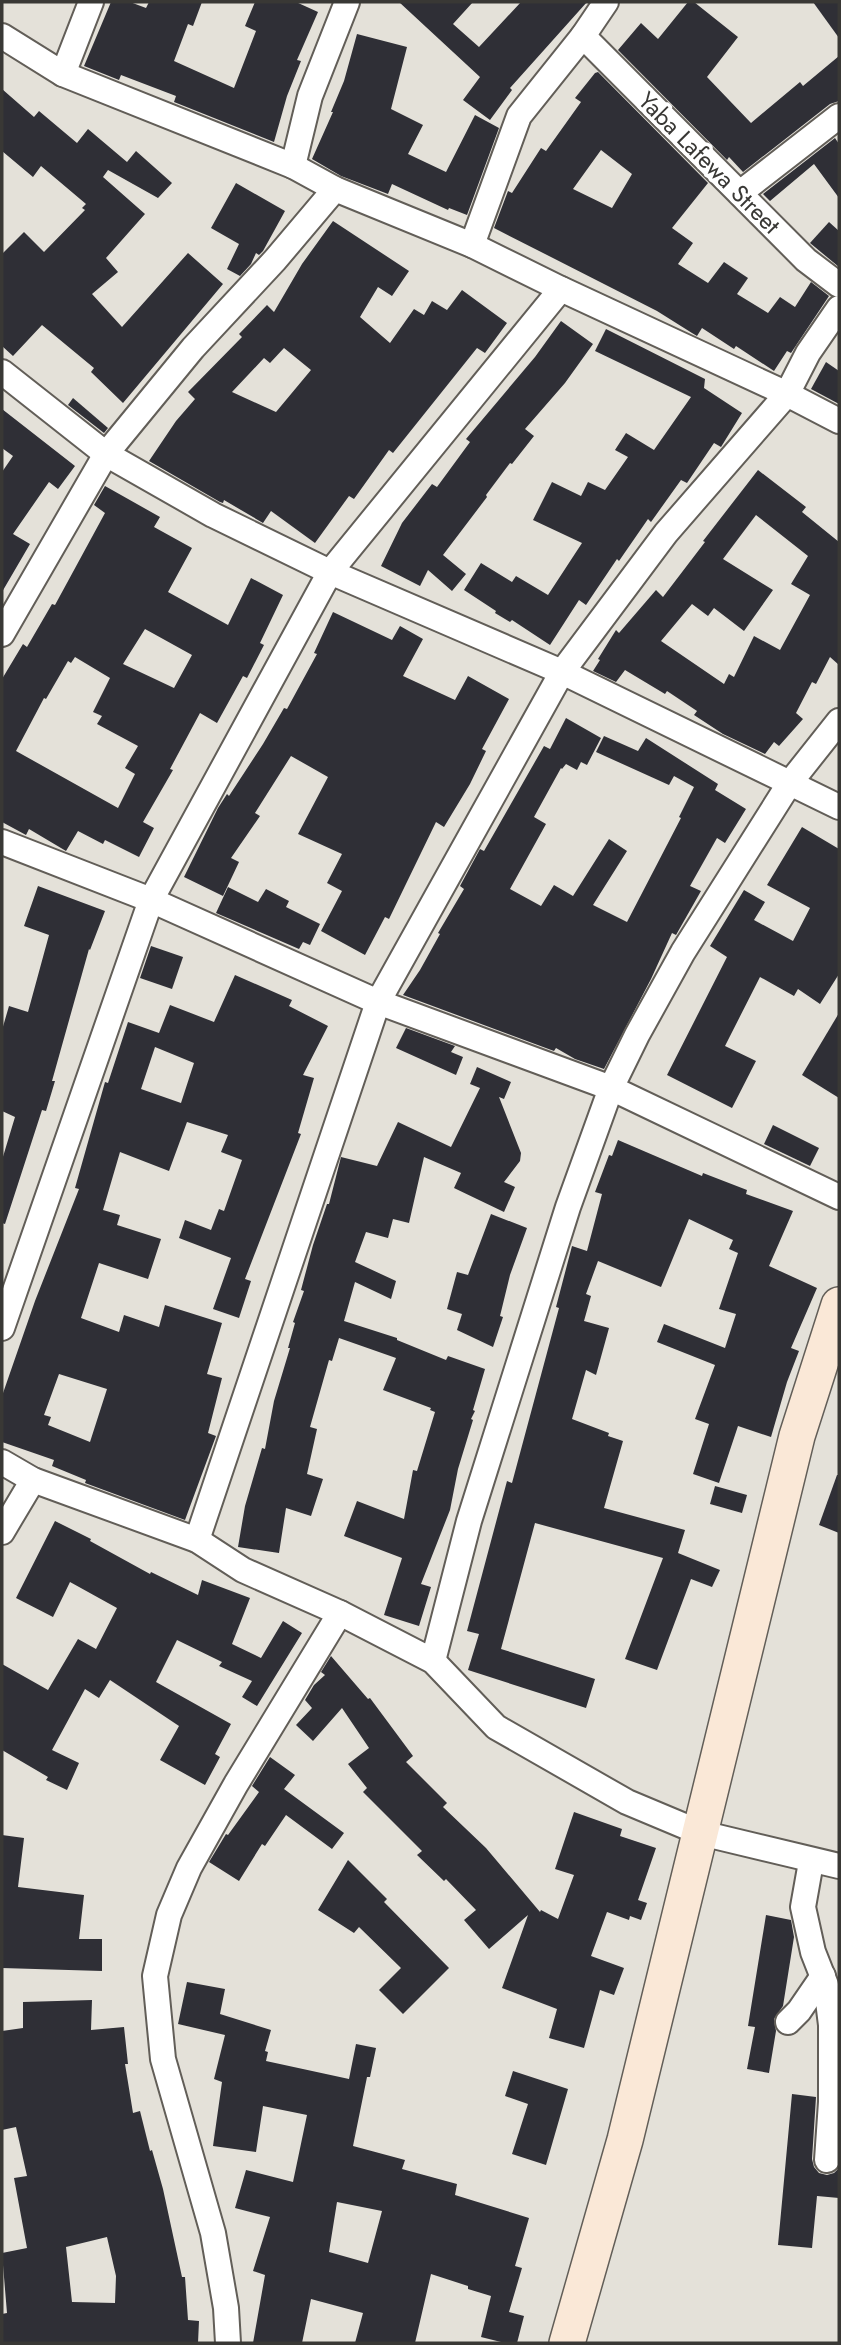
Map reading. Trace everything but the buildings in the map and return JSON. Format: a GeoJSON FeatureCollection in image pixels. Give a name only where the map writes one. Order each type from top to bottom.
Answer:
{"type":"FeatureCollection","features":[{"type":"Feature","properties":{"kind":"street"},"geometry":{"type":"LineString","coordinates":[[63,74],[91,2]]}},
{"type":"Feature","properties":{"kind":"street"},"geometry":{"type":"LineString","coordinates":[[293,166],[310,96],[347,2]]}},
{"type":"Feature","properties":{"kind":"street"},"geometry":{"type":"LineString","coordinates":[[472,245],[519,116],[583,36],[606,2]]}},
{"type":"Feature","properties":{"kind":"street"},"geometry":{"type":"LineString","coordinates":[[2,36],[63,74],[293,166],[335,188],[472,245],[839,421]]}},
{"type":"Feature","properties":{"kind":"street","name":"Yaba Lafewa Street"},"geometry":{"type":"LineString","coordinates":[[583,36],[806,260],[839,285]]}},
{"type":"Feature","properties":{"kind":"street"},"geometry":{"type":"LineString","coordinates":[[740,194],[839,116]]}},
{"type":"Feature","properties":{"kind":"street"},"geometry":{"type":"LineString","coordinates":[[2,634],[106,454],[193,348],[275,260],[335,188]]}},
{"type":"Feature","properties":{"kind":"street"},"geometry":{"type":"LineString","coordinates":[[2,1328],[151,900],[330,572],[561,289]]}},
{"type":"Feature","properties":{"kind":"street"},"geometry":{"type":"LineString","coordinates":[[197,1540],[378,1002],[562,672],[666,533],[787,394],[808,353],[839,308]]}},
{"type":"Feature","properties":{"kind":"street"},"geometry":{"type":"LineString","coordinates":[[2,372],[106,454],[213,515],[330,572],[562,672],[839,807]]}},
{"type":"Feature","properties":{"kind":"street"},"geometry":{"type":"LineString","coordinates":[[433,1661],[469,1521],[568,1206],[611,1088],[683,952],[789,784],[839,721]]}},
{"type":"Feature","properties":{"kind":"street"},"geometry":{"type":"LineString","coordinates":[[2,842],[151,900],[378,1002],[611,1088],[839,1197]]}},
{"type":"Feature","properties":{"kind":"street"},"geometry":{"type":"LineString","coordinates":[[568,2343],[625,2140],[797,1436],[839,1306]]}},
{"type":"Feature","properties":{"kind":"street"},"geometry":{"type":"LineString","coordinates":[[2,1462],[33,1480],[197,1540],[243,1570],[340,1613],[433,1661],[496,1727],[627,1802],[701,1833],[839,1866]]}},
{"type":"Feature","properties":{"kind":"street"},"geometry":{"type":"LineString","coordinates":[[2,1532],[33,1480]]}},
{"type":"Feature","properties":{"kind":"street"},"geometry":{"type":"LineString","coordinates":[[228,2343],[226,2308],[213,2232],[163,2059],[155,1976],[169,1915],[189,1868],[236,1784],[340,1613]]}},
{"type":"Feature","properties":{"kind":"street"},"geometry":{"type":"LineString","coordinates":[[811,1863],[803,1907],[813,1952],[823,1976],[831,2025],[831,2102],[827,2160]]}},
{"type":"Feature","properties":{"kind":"street"},"geometry":{"type":"LineString","coordinates":[[788,2022],[823,1976]]}}]}
